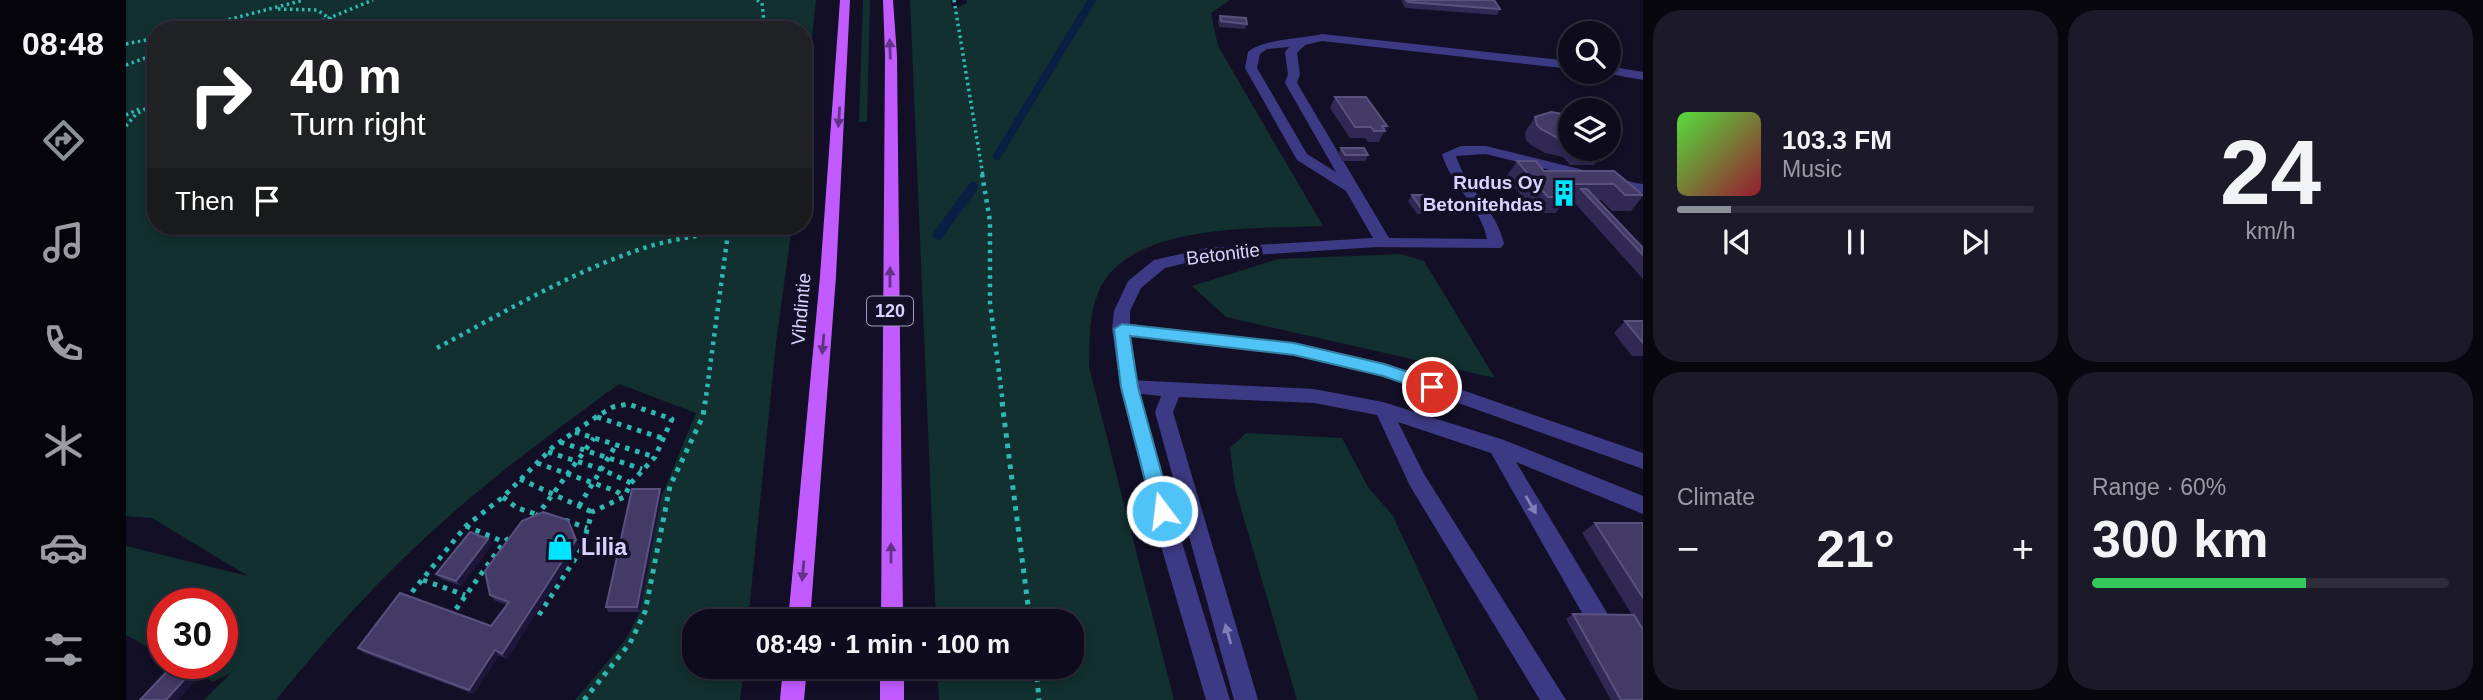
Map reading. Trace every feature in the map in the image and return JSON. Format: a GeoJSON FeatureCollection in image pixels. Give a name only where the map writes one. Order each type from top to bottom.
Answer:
{"type":"FeatureCollection","features":[{"type":"Feature","properties":{"kind":"main road","name":"Vihdintie"},"geometry":{"type":"LineString","coordinates":[[800,609],[828,276],[845,0]]}},
{"type":"Feature","properties":{"kind":"main road","name":"120"},"geometry":{"type":"LineString","coordinates":[[888,0],[891,56],[892,609]]}},
{"type":"Feature","properties":{"kind":"main road"},"geometry":{"type":"LineString","coordinates":[[792,700],[794,679]]}},
{"type":"Feature","properties":{"kind":"main road"},"geometry":{"type":"LineString","coordinates":[[892,679],[892,700]]}},
{"type":"Feature","properties":{"kind":"street"},"geometry":{"type":"LineString","coordinates":[[1352,189],[1301,157],[1251,68],[1254,52],[1264,46],[1301,43],[1322,37],[1558,64]]}},
{"type":"Feature","properties":{"kind":"street"},"geometry":{"type":"LineString","coordinates":[[1301,43],[1291,52],[1294,74],[1291,83],[1352,189],[1378,243]]}},
{"type":"Feature","properties":{"kind":"street"},"geometry":{"type":"LineString","coordinates":[[1621,72],[1643,76]]}},
{"type":"Feature","properties":{"kind":"street","name":"Betonitie"},"geometry":{"type":"LineString","coordinates":[[1218,700],[1169,536],[1129,387],[1122,311],[1134,285],[1160,264],[1207,253],[1378,243],[1496,244],[1495,231],[1452,170],[1449,154],[1462,148],[1489,149],[1547,167],[1594,175],[1643,189]]}},
{"type":"Feature","properties":{"kind":"street"},"geometry":{"type":"LineString","coordinates":[[1122,329],[1294,349],[1384,370],[1643,461]]}},
{"type":"Feature","properties":{"kind":"street"},"geometry":{"type":"LineString","coordinates":[[1129,387],[1314,396],[1383,409],[1497,446],[1643,505]]}},
{"type":"Feature","properties":{"kind":"street"},"geometry":{"type":"LineString","coordinates":[[1173,389],[1164,412],[1246,700]]}},
{"type":"Feature","properties":{"kind":"street"},"geometry":{"type":"LineString","coordinates":[[1383,409],[1417,480],[1554,700]]}},
{"type":"Feature","properties":{"kind":"street"},"geometry":{"type":"LineString","coordinates":[[1497,446],[1598,618]]}},
{"type":"Feature","properties":{"kind":"path"},"geometry":{"type":"LineString","coordinates":[[274,9],[282,0]]}},
{"type":"Feature","properties":{"kind":"path"},"geometry":{"type":"LineString","coordinates":[[220,21],[304,0]]}},
{"type":"Feature","properties":{"kind":"path"},"geometry":{"type":"LineString","coordinates":[[321,21],[373,0]]}},
{"type":"Feature","properties":{"kind":"path"},"geometry":{"type":"LineString","coordinates":[[757,0],[762,2],[766,21]]}},
{"type":"Feature","properties":{"kind":"path"},"geometry":{"type":"LineString","coordinates":[[954,0],[990,221],[990,303],[1028,609]]}},
{"type":"Feature","properties":{"kind":"path"},"geometry":{"type":"LineString","coordinates":[[957,8],[961,0]]}},
{"type":"Feature","properties":{"kind":"path"},"geometry":{"type":"LineString","coordinates":[[274,9],[317,10],[334,21]]}},
{"type":"Feature","properties":{"kind":"path"},"geometry":{"type":"LineString","coordinates":[[224,21],[230,18]]}},
{"type":"Feature","properties":{"kind":"path"},"geometry":{"type":"LineString","coordinates":[[126,44],[147,40]]}},
{"type":"Feature","properties":{"kind":"path"},"geometry":{"type":"LineString","coordinates":[[126,65],[147,57]]}},
{"type":"Feature","properties":{"kind":"path"},"geometry":{"type":"LineString","coordinates":[[126,115],[147,106]]}},
{"type":"Feature","properties":{"kind":"path"},"geometry":{"type":"LineString","coordinates":[[126,126],[136,114],[147,107]]}},
{"type":"Feature","properties":{"kind":"path"},"geometry":{"type":"LineString","coordinates":[[437,348],[555,286],[602,265],[646,247],[698,235]]}},
{"type":"Feature","properties":{"kind":"path"},"geometry":{"type":"LineString","coordinates":[[584,700],[630,643],[645,612],[670,486],[702,416],[727,235]]}},
{"type":"Feature","properties":{"kind":"path"},"geometry":{"type":"LineString","coordinates":[[412,592],[466,526],[503,497],[548,452],[574,431],[613,407],[628,404],[672,419],[655,457],[631,483],[624,497],[593,512],[582,548],[539,615]]}},
{"type":"Feature","properties":{"kind":"path"},"geometry":{"type":"LineString","coordinates":[[596,417],[663,438]]}},
{"type":"Feature","properties":{"kind":"path"},"geometry":{"type":"LineString","coordinates":[[574,431],[655,457]]}},
{"type":"Feature","properties":{"kind":"path"},"geometry":{"type":"LineString","coordinates":[[530,522],[555,495],[594,438]]}},
{"type":"Feature","properties":{"kind":"path"},"geometry":{"type":"LineString","coordinates":[[560,442],[642,469]]}},
{"type":"Feature","properties":{"kind":"path"},"geometry":{"type":"LineString","coordinates":[[579,506],[617,445]]}},
{"type":"Feature","properties":{"kind":"path"},"geometry":{"type":"LineString","coordinates":[[548,452],[631,483]]}},
{"type":"Feature","properties":{"kind":"path"},"geometry":{"type":"LineString","coordinates":[[537,463],[615,491],[624,497]]}},
{"type":"Feature","properties":{"kind":"path"},"geometry":{"type":"LineString","coordinates":[[520,479],[593,512]]}},
{"type":"Feature","properties":{"kind":"path"},"geometry":{"type":"LineString","coordinates":[[503,497],[517,508],[551,516]]}},
{"type":"Feature","properties":{"kind":"path"},"geometry":{"type":"LineString","coordinates":[[563,520],[587,528]]}},
{"type":"Feature","properties":{"kind":"path"},"geometry":{"type":"LineString","coordinates":[[466,526],[504,542]]}},
{"type":"Feature","properties":{"kind":"path"},"geometry":{"type":"LineString","coordinates":[[456,609],[504,542],[522,528]]}},
{"type":"Feature","properties":{"kind":"path"},"geometry":{"type":"LineString","coordinates":[[423,580],[465,596]]}},
{"type":"Feature","properties":{"kind":"path"},"geometry":{"type":"LineString","coordinates":[[1037,679],[1040,700]]}},
{"type":"Feature","properties":{"kind":"green space"},"geometry":{"type":"Polygon","coordinates":[[[126,0],[816,0],[812,38],[812,21],[147,21],[147,235],[791,235],[776,343],[749,609],[682,609],[682,679],[743,679],[740,700],[575,700],[624,642],[640,612],[662,495],[696,413],[619,384],[467,500],[401,560],[316,652],[276,700],[204,700],[225,679],[238,679],[238,588],[147,588],[147,646],[126,635],[126,546],[248,576],[152,518],[126,516],[126,0]]]}},
{"type":"Feature","properties":{"kind":"green space"},"geometry":{"type":"Polygon","coordinates":[[[863,0],[870,0],[867,122],[859,122],[863,0]]]}},
{"type":"Feature","properties":{"kind":"green space"},"geometry":{"type":"Polygon","coordinates":[[[910,0],[950,0],[953,10],[967,3],[967,0],[1230,0],[1211,13],[1218,46],[1323,226],[1197,234],[1165,241],[1136,253],[1113,270],[1098,293],[1090,330],[1089,367],[1174,700],[939,700],[938,679],[1084,679],[1084,609],[935,609],[910,0]]]}},
{"type":"Feature","properties":{"kind":"green space"},"geometry":{"type":"Polygon","coordinates":[[[1401,254],[1424,261],[1495,378],[1226,317],[1192,286],[1278,259],[1401,254]]]}},
{"type":"Feature","properties":{"kind":"green space"},"geometry":{"type":"Polygon","coordinates":[[[1246,433],[1342,438],[1368,487],[1393,516],[1479,700],[1297,700],[1235,488],[1230,448],[1246,433]]]}},
{"type":"Feature","properties":{"kind":"building"},"geometry":{"type":"Polygon","coordinates":[[[1406,0],[1494,0],[1500,9],[1408,2],[1406,0]]]}},
{"type":"Feature","properties":{"kind":"building"},"geometry":{"type":"Polygon","coordinates":[[[1220,16],[1246,18],[1247,24],[1221,21],[1220,16]]]}},
{"type":"Feature","properties":{"kind":"building"},"geometry":{"type":"Polygon","coordinates":[[[1335,97],[1366,97],[1387,126],[1382,126],[1385,131],[1374,131],[1371,127],[1355,127],[1335,97]]]}},
{"type":"Feature","properties":{"kind":"building"},"geometry":{"type":"Polygon","coordinates":[[[1551,112],[1558,113],[1558,137],[1541,129],[1535,117],[1551,112]]]}},
{"type":"Feature","properties":{"kind":"building"},"geometry":{"type":"Polygon","coordinates":[[[1341,148],[1364,148],[1368,155],[1345,155],[1341,148]]]}},
{"type":"Feature","properties":{"kind":"building"},"geometry":{"type":"Polygon","coordinates":[[[1517,161],[1536,161],[1544,171],[1614,171],[1643,195],[1625,195],[1614,184],[1556,184],[1568,197],[1548,197],[1517,161]]]}},
{"type":"Feature","properties":{"kind":"building"},"geometry":{"type":"Polygon","coordinates":[[[1581,189],[1587,189],[1643,248],[1643,255],[1581,189]]]}},
{"type":"Feature","properties":{"kind":"building"},"geometry":{"type":"Polygon","coordinates":[[[1412,195],[1423,195],[1433,208],[1421,208],[1412,195]]]}},
{"type":"Feature","properties":{"kind":"building"},"geometry":{"type":"Polygon","coordinates":[[[1625,321],[1643,321],[1643,343],[1625,321]]]}},
{"type":"Feature","properties":{"kind":"building"},"geometry":{"type":"Polygon","coordinates":[[[632,489],[660,489],[637,607],[606,607],[632,489]]]}},
{"type":"Feature","properties":{"kind":"building"},"geometry":{"type":"Polygon","coordinates":[[[543,512],[568,520],[576,540],[502,654],[495,650],[469,690],[358,648],[400,593],[491,626],[509,602],[490,595],[485,571],[522,521],[543,512]]]}},
{"type":"Feature","properties":{"kind":"building"},"geometry":{"type":"Polygon","coordinates":[[[1595,523],[1643,523],[1643,598],[1595,523]]]}},
{"type":"Feature","properties":{"kind":"building"},"geometry":{"type":"Polygon","coordinates":[[[470,532],[488,539],[456,581],[436,574],[470,532]]]}},
{"type":"Feature","properties":{"kind":"building"},"geometry":{"type":"Polygon","coordinates":[[[1573,614],[1634,615],[1643,630],[1643,700],[1621,700],[1573,614]]]}},
{"type":"Feature","properties":{"kind":"building"},"geometry":{"type":"Polygon","coordinates":[[[160,679],[185,679],[166,700],[140,700],[160,679]]]}},
{"type":"Feature","properties":{"kind":"waterway"},"geometry":{"type":"LineString","coordinates":[[997,156],[1092,0]]}},
{"type":"Feature","properties":{"kind":"waterway"},"geometry":{"type":"LineString","coordinates":[[938,235],[973,187]]}},
{"type":"Feature","properties":{"kind":"place","name":"Rudus Oy Betonitehdas"},"geometry":{"type":"Point","coordinates":[1564,193]}},
{"type":"Feature","properties":{"kind":"place","name":"Lilia"},"geometry":{"type":"Point","coordinates":[560,547]}},
{"type":"Feature","properties":{"kind":"route"},"geometry":{"type":"LineString","coordinates":[[1162,511],[1129,387],[1122,329],[1209,337],[1294,349],[1384,370],[1432,387]]}}]}
